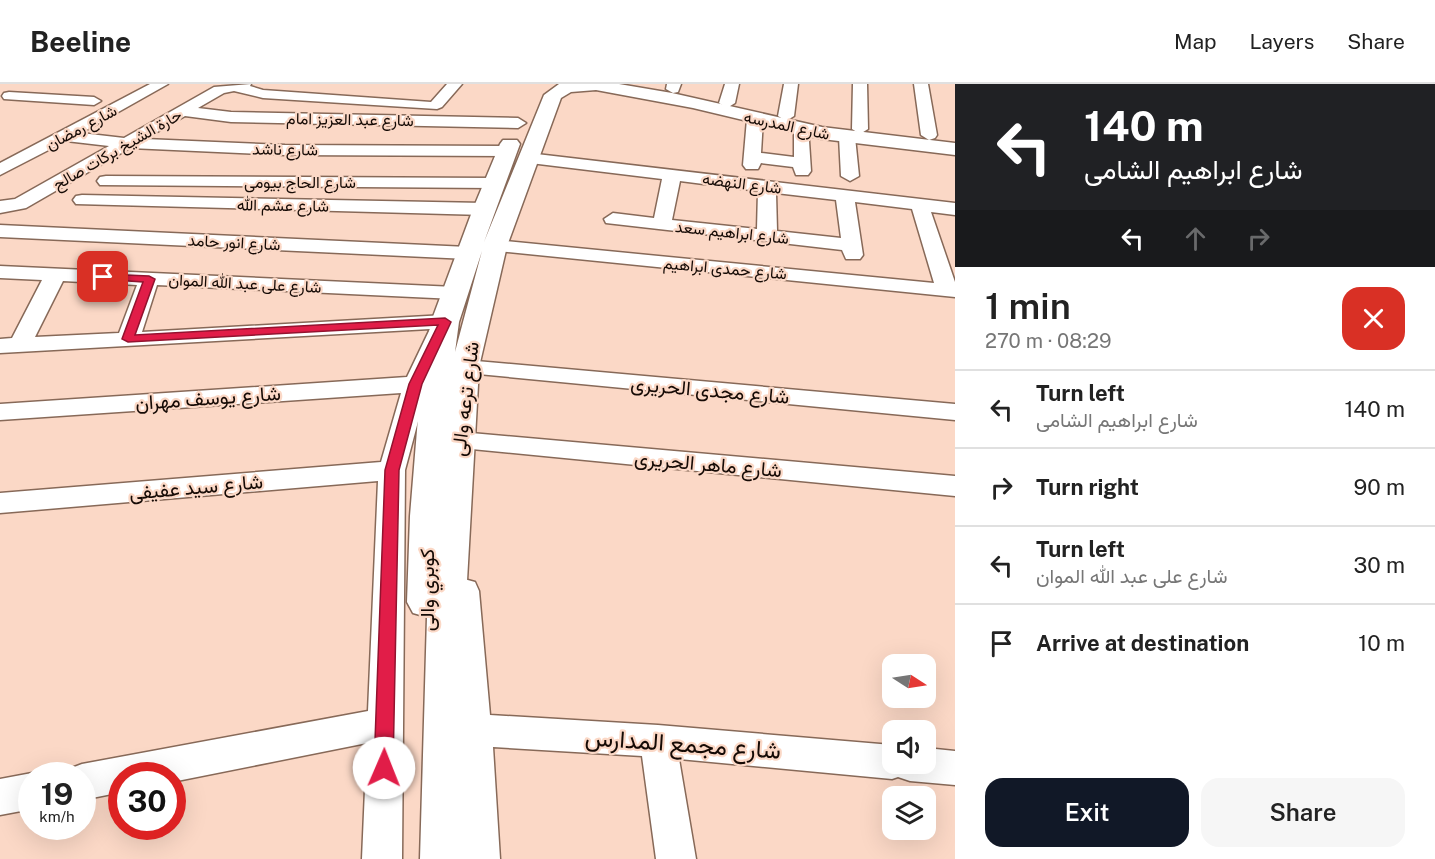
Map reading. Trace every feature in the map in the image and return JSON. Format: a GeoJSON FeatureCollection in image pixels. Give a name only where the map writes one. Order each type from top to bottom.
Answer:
{"type":"FeatureCollection","features":[{"type":"Feature","properties":{"kind":"main road","name":"شارع المدرسه"},"geometry":{"type":"LineString","coordinates":[[621,84],[802,129],[900,138],[955,149]]}},
{"type":"Feature","properties":{"kind":"main road","name":"شارع ترعه والى"},"geometry":{"type":"LineString","coordinates":[[450,307],[494,183],[518,154],[553,95],[567,87],[596,85],[693,103]]}},
{"type":"Feature","properties":{"kind":"main road","name":"شارع المدرسه"},"geometry":{"type":"LineString","coordinates":[[667,86],[727,103],[854,133]]}},
{"type":"Feature","properties":{"kind":"main road","name":"شارع ترعه والى"},"geometry":{"type":"LineString","coordinates":[[455,482],[465,367],[518,154],[522,113]]}},
{"type":"Feature","properties":{"kind":"main road","name":"شارع المدرسه"},"geometry":{"type":"LineString","coordinates":[[900,138],[929,135],[955,137]]}},
{"type":"Feature","properties":{"kind":"main road","name":"كوبري والى"},"geometry":{"type":"LineString","coordinates":[[427,859],[427,516],[436,381],[450,307]]}},
{"type":"Feature","properties":{"kind":"main road","name":"كوبري والى"},"geometry":{"type":"LineString","coordinates":[[444,859],[444,695],[455,482]]}},
{"type":"Feature","properties":{"kind":"street"},"geometry":{"type":"LineString","coordinates":[[5,97],[24,84]]}},
{"type":"Feature","properties":{"kind":"street","name":"شارع رمضان"},"geometry":{"type":"LineString","coordinates":[[0,170],[161,84]]}},
{"type":"Feature","properties":{"kind":"street"},"geometry":{"type":"LineString","coordinates":[[290,96],[303,84]]}},
{"type":"Feature","properties":{"kind":"street"},"geometry":{"type":"LineString","coordinates":[[352,99],[367,84]]}},
{"type":"Feature","properties":{"kind":"street"},"geometry":{"type":"LineString","coordinates":[[436,104],[454,84]]}},
{"type":"Feature","properties":{"kind":"street"},"geometry":{"type":"LineString","coordinates":[[727,103],[732,84]]}},
{"type":"Feature","properties":{"kind":"street"},"geometry":{"type":"LineString","coordinates":[[786,116],[791,84]]}},
{"type":"Feature","properties":{"kind":"street"},"geometry":{"type":"LineString","coordinates":[[850,176],[860,84]]}},
{"type":"Feature","properties":{"kind":"street"},"geometry":{"type":"LineString","coordinates":[[921,84],[929,135]]}},
{"type":"Feature","properties":{"kind":"street"},"geometry":{"type":"LineString","coordinates":[[238,85],[290,96],[458,105]]}},
{"type":"Feature","properties":{"kind":"street","name":"حارة الشيخ بركات صالح"},"geometry":{"type":"LineString","coordinates":[[0,207],[20,204],[219,90],[238,85]]}},
{"type":"Feature","properties":{"kind":"street"},"geometry":{"type":"LineString","coordinates":[[249,117],[273,94]]}},
{"type":"Feature","properties":{"kind":"street"},"geometry":{"type":"LineString","coordinates":[[5,97],[94,101]]}},
{"type":"Feature","properties":{"kind":"street"},"geometry":{"type":"LineString","coordinates":[[311,118],[328,98]]}},
{"type":"Feature","properties":{"kind":"street"},"geometry":{"type":"LineString","coordinates":[[367,120],[381,101]]}},
{"type":"Feature","properties":{"kind":"street","name":"شارع عبد العزيز امام"},"geometry":{"type":"LineString","coordinates":[[183,111],[249,117],[367,120],[522,113]]}},
{"type":"Feature","properties":{"kind":"street"},"geometry":{"type":"LineString","coordinates":[[755,119],[752,161],[802,167],[802,129]]}},
{"type":"Feature","properties":{"kind":"street","name":"شارع ناشد"},"geometry":{"type":"LineString","coordinates":[[63,136],[125,144],[185,147],[518,154]]}},
{"type":"Feature","properties":{"kind":"street","name":"شارع النهضه"},"geometry":{"type":"LineString","coordinates":[[518,154],[955,209]]}},
{"type":"Feature","properties":{"kind":"street"},"geometry":{"type":"LineString","coordinates":[[662,224],[672,175]]}},
{"type":"Feature","properties":{"kind":"street","name":"شارع الحاج بيومى"},"geometry":{"type":"LineString","coordinates":[[106,181],[494,183]]}},
{"type":"Feature","properties":{"kind":"street"},"geometry":{"type":"LineString","coordinates":[[767,186],[767,236]]}},
{"type":"Feature","properties":{"kind":"street","name":"شارع ابراهيم سعد"},"geometry":{"type":"LineString","coordinates":[[613,219],[767,236],[852,250],[845,196]]}},
{"type":"Feature","properties":{"kind":"street","name":"شارع عشم الله"},"geometry":{"type":"LineString","coordinates":[[82,200],[484,209]]}},
{"type":"Feature","properties":{"kind":"street"},"geometry":{"type":"LineString","coordinates":[[920,205],[951,290]]}},
{"type":"Feature","properties":{"kind":"street","name":"شارع انور حامد"},"geometry":{"type":"LineString","coordinates":[[0,231],[468,253]]}},
{"type":"Feature","properties":{"kind":"street","name":"شارع حمدى ابراهيم"},"geometry":{"type":"LineString","coordinates":[[495,246],[951,290]]}},
{"type":"Feature","properties":{"kind":"street","name":"شارع على عبد الله الموان"},"geometry":{"type":"LineString","coordinates":[[0,272],[149,279],[450,307]]}},
{"type":"Feature","properties":{"kind":"street"},"geometry":{"type":"LineString","coordinates":[[10,346],[56,274]]}},
{"type":"Feature","properties":{"kind":"street"},"geometry":{"type":"LineString","coordinates":[[128,339],[149,279]]}},
{"type":"Feature","properties":{"kind":"street"},"geometry":{"type":"LineString","coordinates":[[10,346],[128,339],[450,307]]}},
{"type":"Feature","properties":{"kind":"street","name":"شارع ترعه والى"},"geometry":{"type":"LineString","coordinates":[[374,857],[384,724],[392,470],[416,384],[450,307]]}},
{"type":"Feature","properties":{"kind":"street","name":"شارع مجدى الحريرى"},"geometry":{"type":"LineString","coordinates":[[465,367],[955,412]]}},
{"type":"Feature","properties":{"kind":"street","name":"شارع يوسف مهران"},"geometry":{"type":"LineString","coordinates":[[0,412],[416,384]]}},
{"type":"Feature","properties":{"kind":"street","name":"شارع ماهر الحريرى"},"geometry":{"type":"LineString","coordinates":[[460,441],[955,486]]}},
{"type":"Feature","properties":{"kind":"street","name":"شارع سيد عفيفى"},"geometry":{"type":"LineString","coordinates":[[0,503],[392,470]]}},
{"type":"Feature","properties":{"kind":"street","name":"شارع ترعه والى"},"geometry":{"type":"LineString","coordinates":[[455,482],[474,730],[480,859]]}},
{"type":"Feature","properties":{"kind":"street"},"geometry":{"type":"LineString","coordinates":[[96,779],[384,724]]}},
{"type":"Feature","properties":{"kind":"street","name":"شارع مجمع المدارس"},"geometry":{"type":"LineString","coordinates":[[474,730],[658,741],[882,761]]}},
{"type":"Feature","properties":{"kind":"street"},"geometry":{"type":"LineString","coordinates":[[658,741],[676,859]]}},
{"type":"Feature","properties":{"kind":"street"},"geometry":{"type":"LineString","coordinates":[[936,766],[955,768]]}},
{"type":"Feature","properties":{"kind":"street"},"geometry":{"type":"LineString","coordinates":[[0,797],[18,794]]}},
{"type":"Feature","properties":{"kind":"route"},"geometry":{"type":"LineString","coordinates":[[103,277],[149,279],[128,339],[445,322],[416,384],[392,470],[384,768]]}}]}
